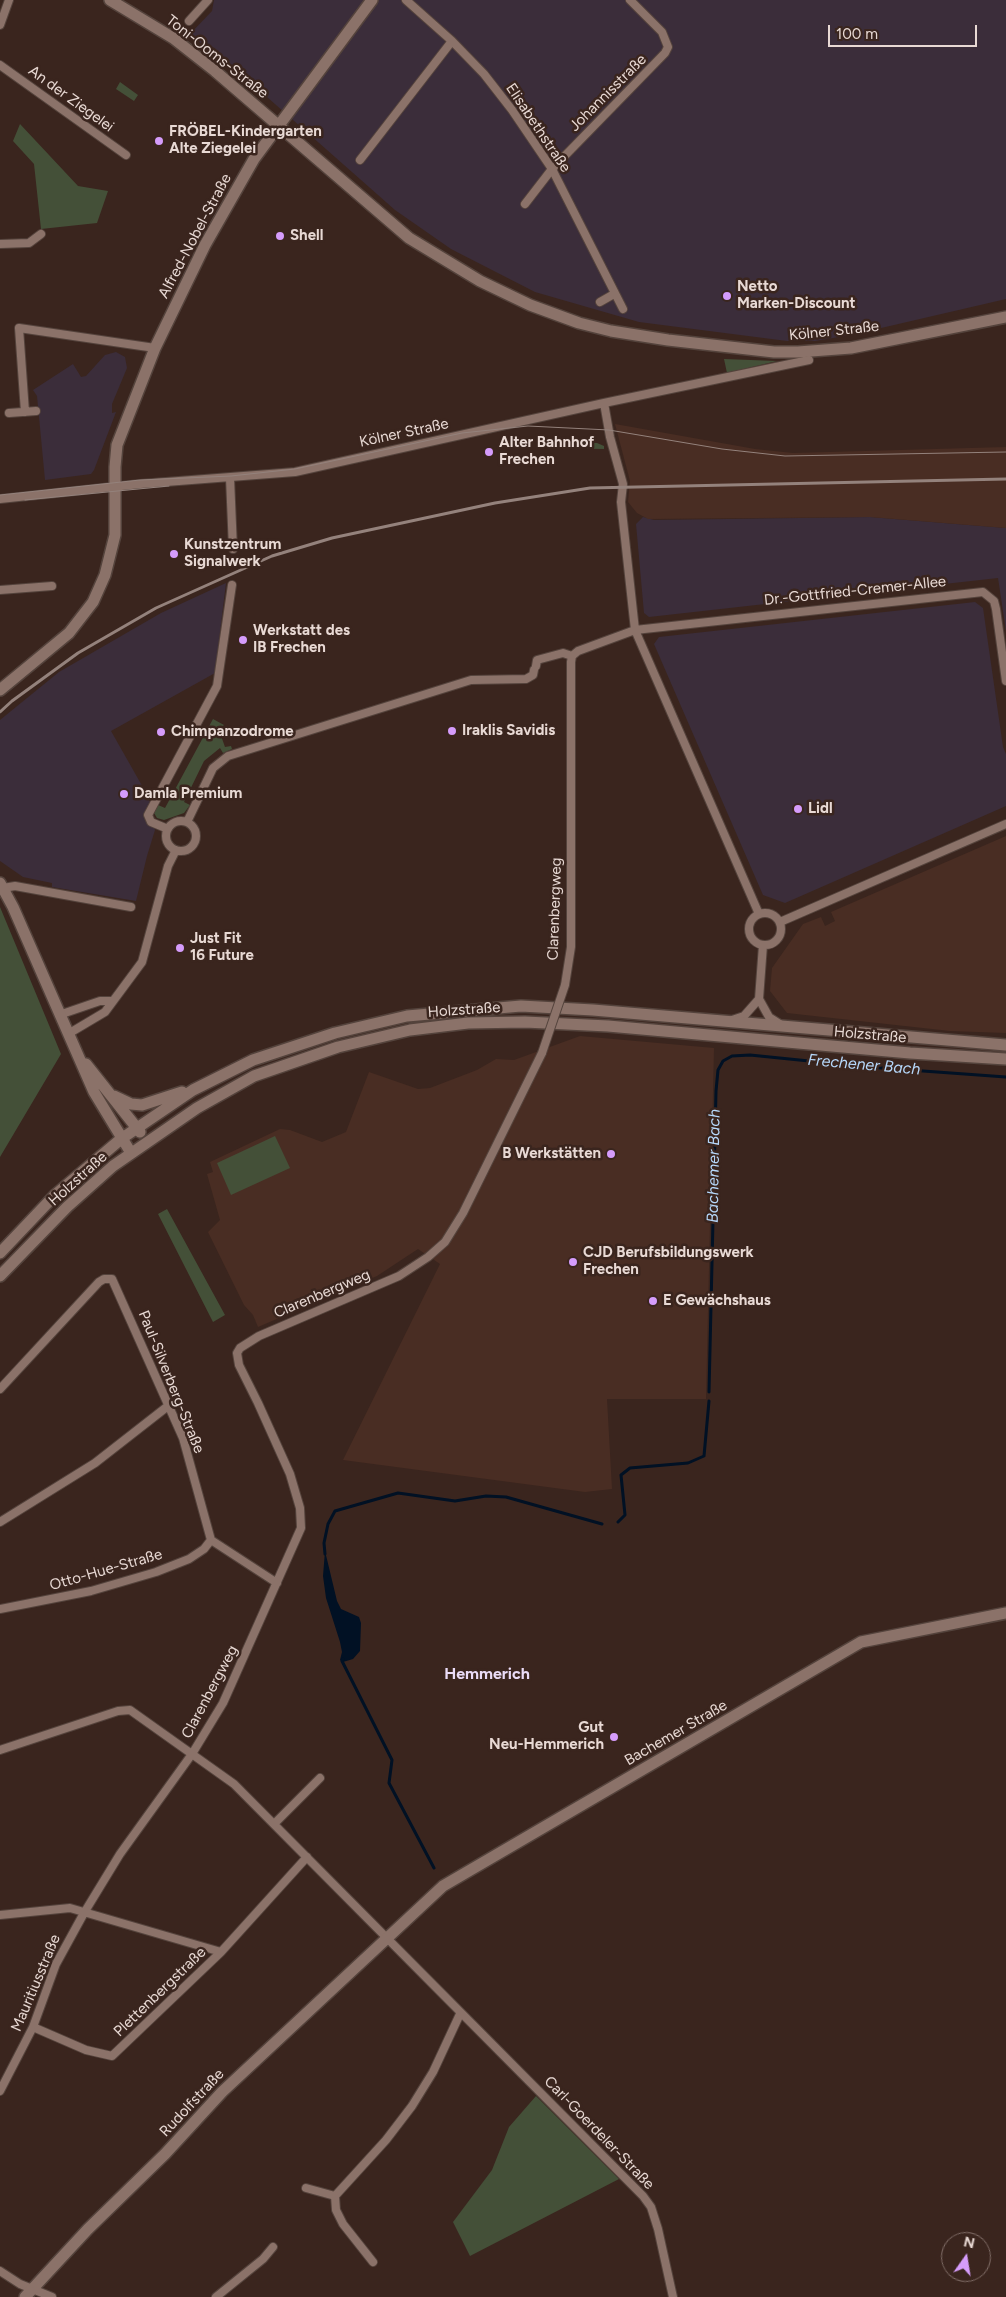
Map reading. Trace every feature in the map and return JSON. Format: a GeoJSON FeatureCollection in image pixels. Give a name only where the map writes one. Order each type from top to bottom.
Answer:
{"type":"FeatureCollection","features":[{"type":"Feature","properties":{"kind":"main road","name":"Toni-Ooms-Straße"},"geometry":{"type":"LineString","coordinates":[[110,0],[174,38],[278,125]]}},
{"type":"Feature","properties":{"kind":"main road","name":"Alfred-Nobel-Straße"},"geometry":{"type":"LineString","coordinates":[[0,690],[69,633],[93,602],[112,554],[115,535],[117,444],[155,348],[205,245],[242,180],[278,125],[372,0]]}},
{"type":"Feature","properties":{"kind":"main road","name":"Kölner Straße"},"geometry":{"type":"LineString","coordinates":[[278,125],[389,223],[431,252],[480,281],[530,305],[579,324],[668,340],[774,352],[798,352],[851,348],[1006,317]]}},
{"type":"Feature","properties":{"kind":"main road"},"geometry":{"type":"LineString","coordinates":[[2,886],[94,1092],[131,1153]]}},
{"type":"Feature","properties":{"kind":"main road","name":"Holzstraße"},"geometry":{"type":"LineString","coordinates":[[0,1253],[55,1195],[121,1139],[193,1090],[253,1060],[335,1032],[407,1016],[521,1006],[1006,1045]]}},
{"type":"Feature","properties":{"kind":"main road","name":"Holzstraße"},"geometry":{"type":"LineString","coordinates":[[0,1276],[67,1207],[131,1153],[197,1108],[254,1076],[338,1047],[410,1030],[468,1023],[525,1022],[608,1026],[890,1052],[1006,1059]]}},
{"type":"Feature","properties":{"kind":"main road"},"geometry":{"type":"LineString","coordinates":[[78,1056],[111,1094],[147,1142]]}},
{"type":"Feature","properties":{"kind":"main road","name":"Holzstraße"},"geometry":{"type":"LineString","coordinates":[[111,1094],[131,1104],[142,1105],[193,1090]]}},
{"type":"Feature","properties":{"kind":"main road","name":"Bachemer Straße"},"geometry":{"type":"LineString","coordinates":[[387,1937],[443,1886],[861,1642],[1006,1613]]}},
{"type":"Feature","properties":{"kind":"main road","name":"Rudolfstraße"},"geometry":{"type":"LineString","coordinates":[[28,2293],[88,2228],[165,2154],[222,2092],[387,1937]]}},
{"type":"Feature","properties":{"kind":"street"},"geometry":{"type":"LineString","coordinates":[[0,25],[9,0]]}},
{"type":"Feature","properties":{"kind":"street"},"geometry":{"type":"LineString","coordinates":[[189,22],[208,0]]}},
{"type":"Feature","properties":{"kind":"street","name":"Elisabethstraße"},"geometry":{"type":"LineString","coordinates":[[406,0],[452,41],[484,74],[512,110],[552,169],[623,309]]}},
{"type":"Feature","properties":{"kind":"street","name":"Johannisstraße"},"geometry":{"type":"LineString","coordinates":[[525,204],[552,169],[660,60],[668,47],[662,32],[630,0]]}},
{"type":"Feature","properties":{"kind":"street"},"geometry":{"type":"LineString","coordinates":[[360,160],[452,41]]}},
{"type":"Feature","properties":{"kind":"street","name":"An der Ziegelei"},"geometry":{"type":"LineString","coordinates":[[0,65],[126,155]]}},
{"type":"Feature","properties":{"kind":"street"},"geometry":{"type":"LineString","coordinates":[[0,244],[29,243],[41,234]]}},
{"type":"Feature","properties":{"kind":"street"},"geometry":{"type":"LineString","coordinates":[[600,302],[614,294]]}},
{"type":"Feature","properties":{"kind":"street"},"geometry":{"type":"LineString","coordinates":[[25,412],[19,328],[155,348]]}},
{"type":"Feature","properties":{"kind":"street","name":"Kölner Straße"},"geometry":{"type":"LineString","coordinates":[[0,499],[115,486],[295,472],[604,402],[809,360]]}},
{"type":"Feature","properties":{"kind":"street"},"geometry":{"type":"LineString","coordinates":[[604,402],[610,437],[623,484],[621,502],[635,630],[759,914]]}},
{"type":"Feature","properties":{"kind":"street"},"geometry":{"type":"LineString","coordinates":[[9,413],[36,411]]}},
{"type":"Feature","properties":{"kind":"street"},"geometry":{"type":"LineString","coordinates":[[230,478],[233,549]]}},
{"type":"Feature","properties":{"kind":"street"},"geometry":{"type":"LineString","coordinates":[[168,829],[151,822],[148,815],[217,686],[232,585]]}},
{"type":"Feature","properties":{"kind":"street"},"geometry":{"type":"LineString","coordinates":[[0,590],[52,586]]}},
{"type":"Feature","properties":{"kind":"street","name":"Dr.-Gottfried-Cremer-Allee"},"geometry":{"type":"LineString","coordinates":[[572,656],[585,647],[635,630],[983,592],[994,601],[1006,681]]}},
{"type":"Feature","properties":{"kind":"street"},"geometry":{"type":"LineString","coordinates":[[187,822],[213,768],[228,756],[471,680],[526,679],[533,675],[537,660],[563,653],[572,656]]}},
{"type":"Feature","properties":{"kind":"street","name":"Clarenbergweg"},"geometry":{"type":"LineString","coordinates":[[84,1913],[120,1854],[192,1754],[234,1682],[302,1528],[300,1508],[277,1444],[239,1365],[237,1354],[240,1348],[259,1336],[399,1276],[428,1257],[445,1242],[463,1213],[542,1052],[565,985],[571,947],[572,656]]}},
{"type":"Feature","properties":{"kind":"street"},"geometry":{"type":"LineString","coordinates":[[178,821],[187,822],[195,830],[195,841],[189,848],[176,850],[168,843],[168,829],[178,821]]}},
{"type":"Feature","properties":{"kind":"street"},"geometry":{"type":"LineString","coordinates":[[780,922],[1006,824]]}},
{"type":"Feature","properties":{"kind":"street"},"geometry":{"type":"LineString","coordinates":[[68,1034],[105,1012],[111,1000],[133,976],[142,962],[168,866],[176,850]]}},
{"type":"Feature","properties":{"kind":"street"},"geometry":{"type":"LineString","coordinates":[[2,886],[15,886],[131,907]]}},
{"type":"Feature","properties":{"kind":"street"},"geometry":{"type":"LineString","coordinates":[[759,914],[774,915],[780,922],[781,933],[779,938],[771,944],[763,946],[755,942],[749,933],[750,921],[759,914]]}},
{"type":"Feature","properties":{"kind":"street"},"geometry":{"type":"LineString","coordinates":[[763,946],[759,999],[769,1018],[787,1027]]}},
{"type":"Feature","properties":{"kind":"street"},"geometry":{"type":"LineString","coordinates":[[728,1022],[744,1016],[759,999]]}},
{"type":"Feature","properties":{"kind":"street"},"geometry":{"type":"LineString","coordinates":[[59,1015],[100,1001],[111,1000]]}},
{"type":"Feature","properties":{"kind":"street","name":"Paul-Silverberg-Straße"},"geometry":{"type":"LineString","coordinates":[[0,1389],[99,1282],[108,1278],[115,1283],[183,1438],[211,1540]]}},
{"type":"Feature","properties":{"kind":"street"},"geometry":{"type":"LineString","coordinates":[[0,1522],[95,1463],[168,1406]]}},
{"type":"Feature","properties":{"kind":"street"},"geometry":{"type":"LineString","coordinates":[[211,1540],[277,1583]]}},
{"type":"Feature","properties":{"kind":"street","name":"Otto-Hue-Straße"},"geometry":{"type":"LineString","coordinates":[[0,1609],[90,1591],[156,1572],[189,1559],[204,1549],[211,1540]]}},
{"type":"Feature","properties":{"kind":"street","name":"Carl-Goerdeler-Straße"},"geometry":{"type":"LineString","coordinates":[[0,1750],[124,1709],[136,1713],[234,1784],[387,1937],[460,2014],[643,2196],[655,2218],[673,2297]]}},
{"type":"Feature","properties":{"kind":"street"},"geometry":{"type":"LineString","coordinates":[[274,1824],[320,1778]]}},
{"type":"Feature","properties":{"kind":"street"},"geometry":{"type":"LineString","coordinates":[[0,1916],[70,1908],[128,1923],[221,1952],[307,1857]]}},
{"type":"Feature","properties":{"kind":"street","name":"Mauritiusstraße"},"geometry":{"type":"LineString","coordinates":[[0,2091],[34,2027],[56,1964],[84,1913]]}},
{"type":"Feature","properties":{"kind":"street","name":"Plettenbergstraße"},"geometry":{"type":"LineString","coordinates":[[34,2027],[86,2050],[112,2056],[221,1952]]}},
{"type":"Feature","properties":{"kind":"street"},"geometry":{"type":"LineString","coordinates":[[373,2262],[343,2224],[336,2210],[335,2196],[386,2140],[412,2106],[434,2072],[460,2014]]}},
{"type":"Feature","properties":{"kind":"street"},"geometry":{"type":"LineString","coordinates":[[306,2188],[335,2196]]}},
{"type":"Feature","properties":{"kind":"street"},"geometry":{"type":"LineString","coordinates":[[216,2297],[262,2259],[273,2247]]}},
{"type":"Feature","properties":{"kind":"street"},"geometry":{"type":"LineString","coordinates":[[0,2271],[28,2293],[52,2297]]}},
{"type":"Feature","properties":{"kind":"shaded area"},"geometry":{"type":"Polygon","coordinates":[[[214,0],[1006,0],[1006,299],[851,335],[815,341],[787,341],[639,322],[535,292],[451,249],[395,210],[267,97],[190,34],[212,11],[214,0]]]}},
{"type":"Feature","properties":{"kind":"shaded area"},"geometry":{"type":"Polygon","coordinates":[[[116,352],[125,357],[127,368],[112,404],[112,413],[116,412],[94,470],[91,474],[45,480],[37,396],[33,390],[73,364],[81,377],[86,376],[105,355],[116,352]]]}},
{"type":"Feature","properties":{"kind":"shaded area"},"geometry":{"type":"Polygon","coordinates":[[[615,424],[755,449],[793,453],[1006,447],[1006,528],[870,517],[648,519],[637,513],[628,502],[630,481],[615,424]]]}},
{"type":"Feature","properties":{"kind":"shaded area"},"geometry":{"type":"Polygon","coordinates":[[[643,517],[654,520],[870,517],[1006,528],[1006,631],[998,578],[649,617],[644,613],[636,524],[643,517]]]}},
{"type":"Feature","properties":{"kind":"shaded area"},"geometry":{"type":"Polygon","coordinates":[[[226,583],[215,673],[111,731],[149,798],[155,830],[136,901],[52,887],[52,883],[23,877],[0,861],[0,720],[59,672],[161,613],[226,583]]]}},
{"type":"Feature","properties":{"kind":"shaded area"},"geometry":{"type":"Polygon","coordinates":[[[975,602],[983,608],[1003,747],[1006,754],[1006,806],[785,903],[763,895],[654,644],[659,637],[975,602]]]}},
{"type":"Feature","properties":{"kind":"shaded area"},"geometry":{"type":"Polygon","coordinates":[[[1006,836],[1006,1033],[950,1031],[787,1013],[770,991],[772,968],[803,924],[821,917],[825,926],[835,921],[831,912],[1006,836]]]}},
{"type":"Feature","properties":{"kind":"shaded area","name":"CJD Berufsbildungswerk Frechen"},"geometry":{"type":"Polygon","coordinates":[[[580,1036],[714,1048],[706,1399],[607,1399],[612,1489],[585,1492],[343,1460],[440,1264],[418,1249],[377,1276],[258,1327],[253,1315],[244,1305],[208,1232],[220,1220],[207,1174],[213,1172],[210,1162],[280,1129],[290,1130],[322,1142],[346,1132],[369,1072],[418,1089],[430,1088],[477,1070],[496,1059],[514,1060],[580,1036]]]}},
{"type":"Feature","properties":{"kind":"green space"},"geometry":{"type":"Polygon","coordinates":[[[120,82],[138,95],[134,101],[116,89],[120,82]]]}},
{"type":"Feature","properties":{"kind":"green space"},"geometry":{"type":"Polygon","coordinates":[[[20,124],[78,186],[108,191],[97,223],[41,229],[34,164],[13,141],[20,124]]]}},
{"type":"Feature","properties":{"kind":"green space"},"geometry":{"type":"Polygon","coordinates":[[[724,359],[777,361],[727,373],[724,359]]]}},
{"type":"Feature","properties":{"kind":"green space"},"geometry":{"type":"Polygon","coordinates":[[[554,440],[597,443],[604,446],[604,449],[553,448],[554,440]]]}},
{"type":"Feature","properties":{"kind":"green space"},"geometry":{"type":"Polygon","coordinates":[[[213,719],[224,725],[219,730],[225,747],[231,746],[232,749],[223,753],[220,748],[204,761],[184,802],[190,805],[184,813],[164,820],[157,818],[154,813],[158,805],[165,808],[213,719]]]}},
{"type":"Feature","properties":{"kind":"green space"},"geometry":{"type":"Polygon","coordinates":[[[0,907],[61,1054],[0,1157],[0,907]]]}},
{"type":"Feature","properties":{"kind":"green space"},"geometry":{"type":"Polygon","coordinates":[[[275,1136],[290,1168],[231,1195],[217,1163],[275,1136]]]}},
{"type":"Feature","properties":{"kind":"green space"},"geometry":{"type":"Polygon","coordinates":[[[167,1209],[225,1315],[213,1322],[158,1214],[167,1209]]]}},
{"type":"Feature","properties":{"kind":"green space"},"geometry":{"type":"Polygon","coordinates":[[[536,2096],[619,2179],[470,2256],[453,2222],[492,2170],[509,2127],[536,2096]]]}},
{"type":"Feature","properties":{"kind":"water"},"geometry":{"type":"Polygon","coordinates":[[[325,1551],[337,1601],[341,1609],[359,1617],[361,1623],[360,1651],[353,1659],[343,1662],[340,1660],[342,1652],[340,1642],[326,1598],[323,1576],[325,1551]]]}},
{"type":"Feature","properties":{"kind":"waterway","name":"Bachemer Bach"},"geometry":{"type":"LineString","coordinates":[[709,1392],[716,1091],[718,1070],[723,1061],[732,1056],[750,1055],[868,1067],[1006,1077]]}},
{"type":"Feature","properties":{"kind":"waterway","name":"Bachemer Bach"},"geometry":{"type":"LineString","coordinates":[[618,1522],[625,1515],[621,1475],[630,1468],[688,1463],[704,1456],[709,1401]]}},
{"type":"Feature","properties":{"kind":"waterway","name":"Bachemer Bach"},"geometry":{"type":"LineString","coordinates":[[325,1554],[324,1543],[328,1524],[335,1511],[398,1493],[455,1501],[486,1496],[506,1497],[602,1524]]}},
{"type":"Feature","properties":{"kind":"waterway","name":"Bachemer Bach"},"geometry":{"type":"LineString","coordinates":[[343,1659],[342,1661],[392,1760],[389,1783],[434,1868]]}},
{"type":"Feature","properties":{"kind":"tram line"},"geometry":{"type":"LineString","coordinates":[[0,495],[140,480],[231,476],[295,469],[462,433],[528,426],[609,430],[722,449],[785,456],[1006,452]]}},
{"type":"Feature","properties":{"kind":"tram line"},"geometry":{"type":"LineString","coordinates":[[25,500],[169,486]]}},
{"type":"Feature","properties":{"kind":"railway"},"geometry":{"type":"LineString","coordinates":[[0,712],[12,701],[78,653],[156,608],[272,556],[332,538],[495,503],[590,488],[1006,479]]}},
{"type":"Feature","properties":{"kind":"place","name":"FRÖBEL-Kindergarten Alte Ziegelei"},"geometry":{"type":"Point","coordinates":[159,141]}},
{"type":"Feature","properties":{"kind":"place","name":"Shell"},"geometry":{"type":"Point","coordinates":[280,236]}},
{"type":"Feature","properties":{"kind":"place","name":"Netto Marken-Discount"},"geometry":{"type":"Point","coordinates":[727,296]}},
{"type":"Feature","properties":{"kind":"place","name":"Alter Bahnhof Frechen"},"geometry":{"type":"Point","coordinates":[489,452]}},
{"type":"Feature","properties":{"kind":"place","name":"Kunstzentrum Signalwerk"},"geometry":{"type":"Point","coordinates":[174,554]}},
{"type":"Feature","properties":{"kind":"place","name":"Werkstatt des IB Frechen"},"geometry":{"type":"Point","coordinates":[243,640]}},
{"type":"Feature","properties":{"kind":"place","name":"Iraklis Savidis"},"geometry":{"type":"Point","coordinates":[452,731]}},
{"type":"Feature","properties":{"kind":"place","name":"Chimpanzodrome"},"geometry":{"type":"Point","coordinates":[161,732]}},
{"type":"Feature","properties":{"kind":"place","name":"Damla Premium"},"geometry":{"type":"Point","coordinates":[124,794]}},
{"type":"Feature","properties":{"kind":"place","name":"Lidl"},"geometry":{"type":"Point","coordinates":[798,809]}},
{"type":"Feature","properties":{"kind":"place","name":"Just Fit 16 Future"},"geometry":{"type":"Point","coordinates":[180,948]}},
{"type":"Feature","properties":{"kind":"place","name":"B Werkstätten"},"geometry":{"type":"Point","coordinates":[611,1154]}},
{"type":"Feature","properties":{"kind":"place","name":"CJD Berufsbildungswerk Frechen"},"geometry":{"type":"Point","coordinates":[573,1262]}},
{"type":"Feature","properties":{"kind":"place","name":"E Gewächshaus"},"geometry":{"type":"Point","coordinates":[653,1301]}},
{"type":"Feature","properties":{"kind":"place","name":"Gut Neu-Hemmerich"},"geometry":{"type":"Point","coordinates":[614,1737]}},
{"type":"Feature","properties":{"kind":"district","name":"Hemmerich"},"geometry":{"type":"Point","coordinates":[487,1674]}},
{"type":"Feature","properties":{"kind":"water label","name":"Frechener Bach"},"geometry":{"type":"Point","coordinates":[864,1065]}}]}
